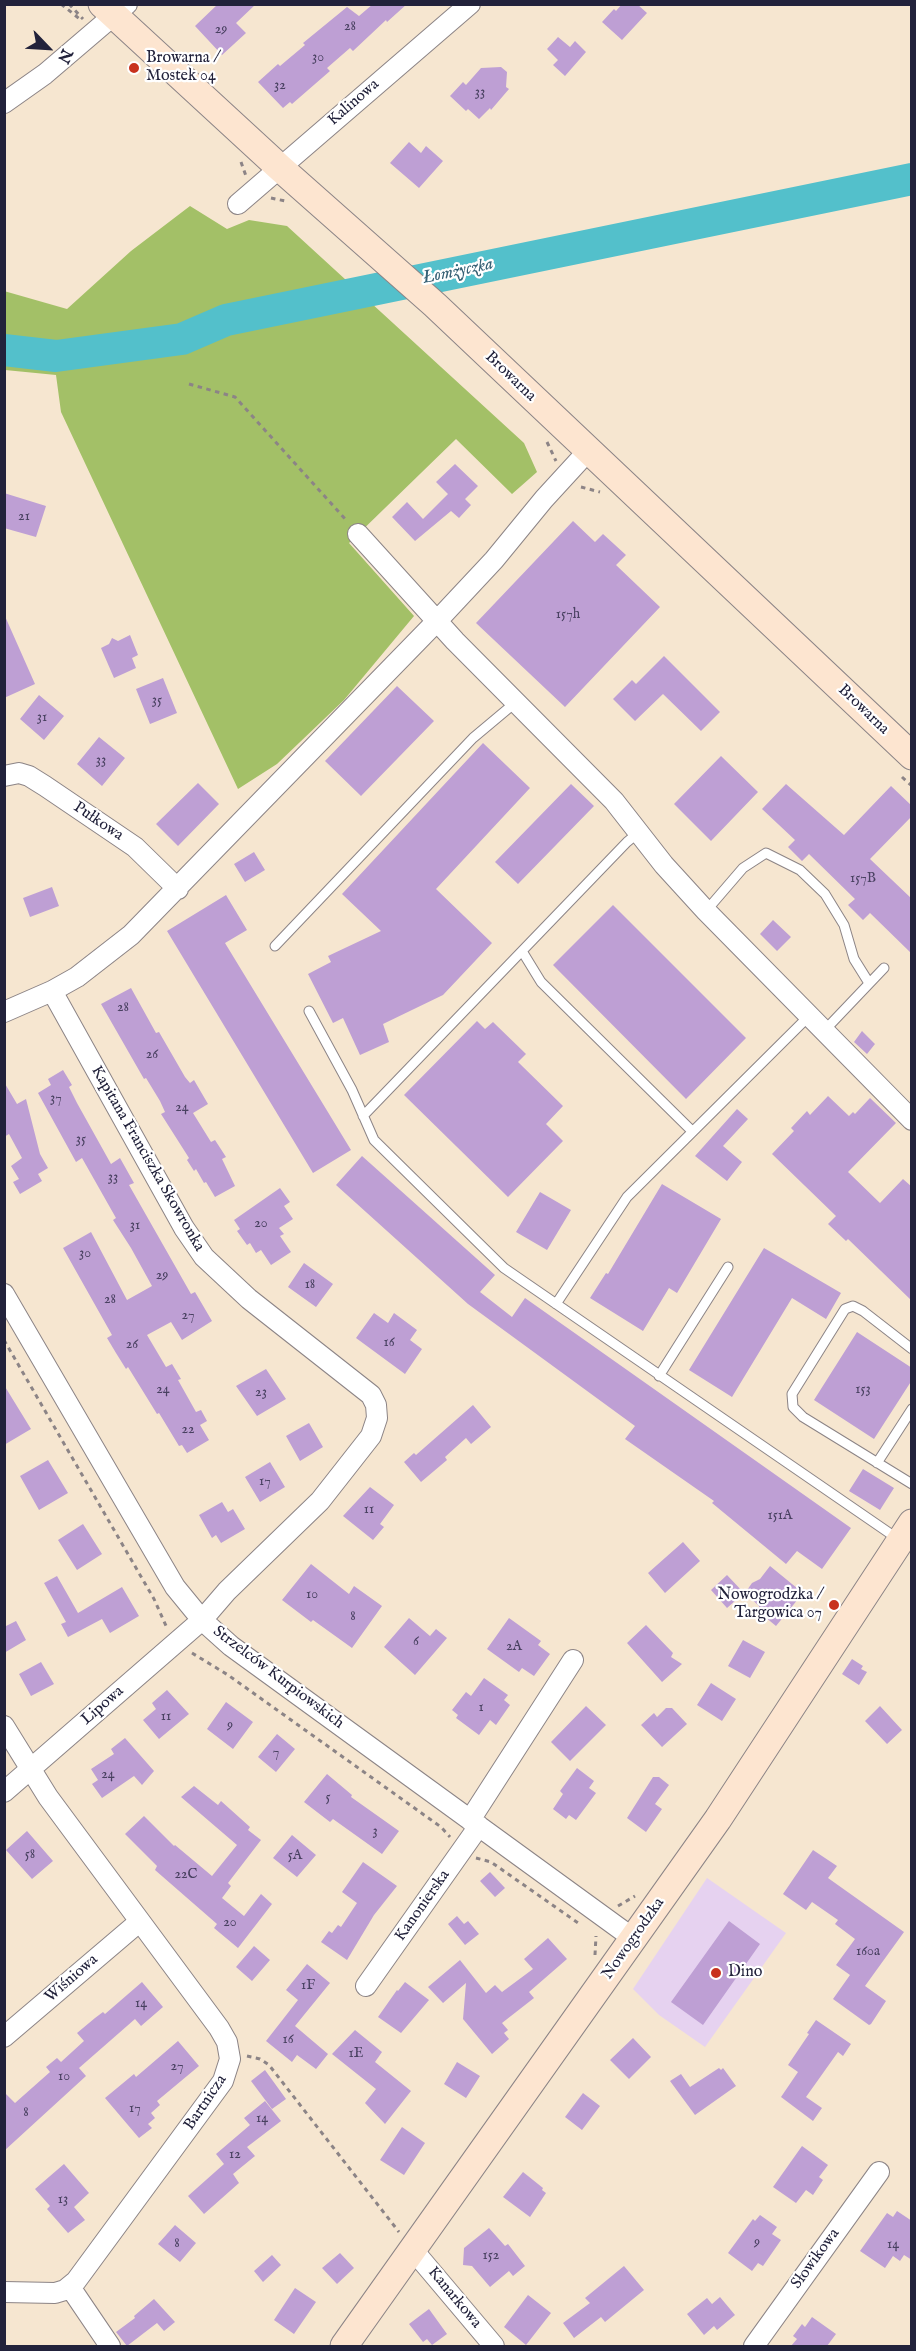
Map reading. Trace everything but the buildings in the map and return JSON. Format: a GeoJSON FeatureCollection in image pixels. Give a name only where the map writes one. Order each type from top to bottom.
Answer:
{"type":"FeatureCollection","features":[{"type":"Feature","properties":{"kind":"street","name":"Kalinowa"},"geometry":{"type":"LineString","coordinates":[[238,204],[470,4]]}},
{"type":"Feature","properties":{"kind":"street"},"geometry":{"type":"LineString","coordinates":[[4,103],[45,74],[107,12]]}},
{"type":"Feature","properties":{"kind":"street","name":"Browarna"},"geometry":{"type":"LineString","coordinates":[[107,12],[435,305],[912,756]]}},
{"type":"Feature","properties":{"kind":"street"},"geometry":{"type":"LineString","coordinates":[[4,1012],[52,991],[82,973],[117,947],[178,889],[437,621],[494,560],[544,499],[588,451]]}},
{"type":"Feature","properties":{"kind":"street"},"geometry":{"type":"LineString","coordinates":[[358,534],[437,621],[614,801],[638,833],[706,911],[912,1120]]}},
{"type":"Feature","properties":{"kind":"street","name":"Pułkowa"},"geometry":{"type":"LineString","coordinates":[[6,773],[29,776],[127,841],[150,860],[178,889]]}},
{"type":"Feature","properties":{"kind":"street","name":"Kapitana Franciszka Skowronka"},"geometry":{"type":"LineString","coordinates":[[52,991],[184,1228],[204,1257],[249,1299],[364,1388],[371,1395],[376,1406],[376,1427],[371,1436],[320,1501],[227,1591],[202,1620]]}},
{"type":"Feature","properties":{"kind":"street","name":"Strzelców Kurpiowskich"},"geometry":{"type":"LineString","coordinates":[[4,1294],[175,1587],[202,1620],[231,1646],[634,1939]]}},
{"type":"Feature","properties":{"kind":"street","name":"Nowogrodzka"},"geometry":{"type":"LineString","coordinates":[[344,2346],[747,1777],[908,1536]]}},
{"type":"Feature","properties":{"kind":"street","name":"Lipowa"},"geometry":{"type":"LineString","coordinates":[[4,1792],[202,1620]]}},
{"type":"Feature","properties":{"kind":"street","name":"Kanonierska"},"geometry":{"type":"LineString","coordinates":[[366,1986],[475,1823],[573,1660]]}},
{"type":"Feature","properties":{"kind":"street","name":"Bartnicza"},"geometry":{"type":"LineString","coordinates":[[4,1726],[48,1797],[219,2028],[227,2042],[230,2059],[223,2081],[70,2287]]}},
{"type":"Feature","properties":{"kind":"street","name":"Wiśniowa"},"geometry":{"type":"LineString","coordinates":[[4,2037],[139,1922]]}},
{"type":"Feature","properties":{"kind":"street","name":"Słowikowa"},"geometry":{"type":"LineString","coordinates":[[754,2346],[879,2172]]}},
{"type":"Feature","properties":{"kind":"street","name":"Kanarkowa"},"geometry":{"type":"LineString","coordinates":[[413,2250],[495,2346]]}},
{"type":"Feature","properties":{"kind":"street"},"geometry":{"type":"LineString","coordinates":[[4,2292],[49,2294],[61,2292],[70,2287],[110,2346]]}},
{"type":"Feature","properties":{"kind":"lane"},"geometry":{"type":"LineString","coordinates":[[275,946],[473,738],[516,702]]}},
{"type":"Feature","properties":{"kind":"lane"},"geometry":{"type":"LineString","coordinates":[[363,1116],[638,833]]}},
{"type":"Feature","properties":{"kind":"lane"},"geometry":{"type":"LineString","coordinates":[[706,911],[743,868],[766,852],[800,870],[825,894],[844,925],[854,959],[869,983]]}},
{"type":"Feature","properties":{"kind":"lane"},"geometry":{"type":"LineString","coordinates":[[522,951],[541,982],[692,1131]]}},
{"type":"Feature","properties":{"kind":"lane"},"geometry":{"type":"LineString","coordinates":[[823,1032],[884,968]]}},
{"type":"Feature","properties":{"kind":"lane"},"geometry":{"type":"LineString","coordinates":[[309,1011],[352,1090],[374,1140],[504,1268],[659,1376],[908,1536]]}},
{"type":"Feature","properties":{"kind":"lane"},"geometry":{"type":"LineString","coordinates":[[556,1304],[627,1197],[809,1016]]}},
{"type":"Feature","properties":{"kind":"lane"},"geometry":{"type":"LineString","coordinates":[[659,1376],[728,1267]]}},
{"type":"Feature","properties":{"kind":"lane"},"geometry":{"type":"LineString","coordinates":[[912,1349],[863,1311],[853,1306],[845,1309],[792,1394],[793,1407],[803,1417],[912,1484]]}},
{"type":"Feature","properties":{"kind":"lane"},"geometry":{"type":"LineString","coordinates":[[878,1463],[912,1409]]}},
{"type":"Feature","properties":{"kind":"path"},"geometry":{"type":"LineString","coordinates":[[61,4],[107,12]]}},
{"type":"Feature","properties":{"kind":"path"},"geometry":{"type":"LineString","coordinates":[[69,4],[107,12]]}},
{"type":"Feature","properties":{"kind":"path"},"geometry":{"type":"LineString","coordinates":[[189,384],[235,397],[358,534]]}},
{"type":"Feature","properties":{"kind":"path"},"geometry":{"type":"LineString","coordinates":[[230,2059],[250,2055],[269,2065],[413,2250]]}},
{"type":"Feature","properties":{"kind":"shaded area"},"geometry":{"type":"Polygon","coordinates":[[[707,1878],[786,1933],[705,2047],[659,2015],[633,1989],[707,1878]]]}},
{"type":"Feature","properties":{"kind":"green space"},"geometry":{"type":"Polygon","coordinates":[[[190,206],[227,229],[249,220],[287,226],[524,443],[537,472],[512,494],[456,439],[349,543],[414,616],[344,700],[277,764],[238,789],[61,412],[56,375],[5,370],[4,291],[67,309],[131,251],[190,206]]]}},
{"type":"Feature","properties":{"kind":"waterway","name":"Łomżyczka"},"geometry":{"type":"LineString","coordinates":[[4,350],[56,356],[182,339],[226,320],[912,179]]}},
{"type":"Feature","properties":{"kind":"place","name":"Browarna / Mostek 04"},"geometry":{"type":"Point","coordinates":[134,68]}},
{"type":"Feature","properties":{"kind":"place","name":"Nowogrodzka / Targowica 07"},"geometry":{"type":"Point","coordinates":[834,1605]}},
{"type":"Feature","properties":{"kind":"place","name":"Dino"},"geometry":{"type":"Point","coordinates":[716,1973]}}]}
